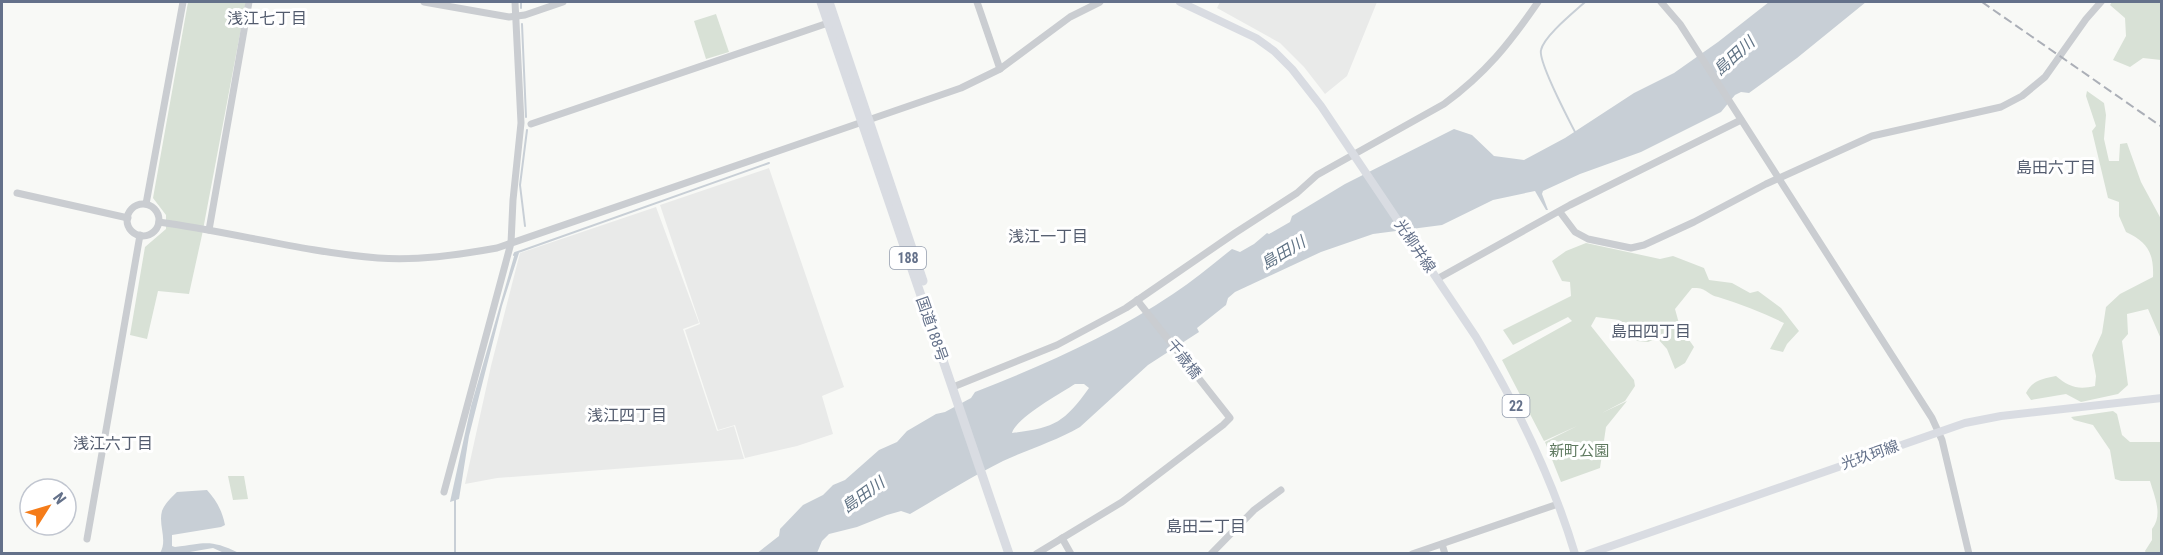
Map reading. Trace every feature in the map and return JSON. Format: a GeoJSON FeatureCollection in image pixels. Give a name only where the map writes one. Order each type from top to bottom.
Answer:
{"type":"FeatureCollection","features":[{"type":"Feature","properties":{"kind":"highway","name":"国道188号"},"geometry":{"type":"LineString","coordinates":[[821,2],[866,122]]}},
{"type":"Feature","properties":{"kind":"highway","name":"国道188号"},"geometry":{"type":"LineString","coordinates":[[829,2],[866,122],[1009,554]]}},
{"type":"Feature","properties":{"kind":"highway","name":"国道188号"},"geometry":{"type":"LineString","coordinates":[[956,389],[1015,554]]}},
{"type":"Feature","properties":{"kind":"main road","name":"光柳井線"},"geometry":{"type":"LineString","coordinates":[[1180,2],[1238,28],[1274,51],[1308,87],[1476,337],[1515,404],[1537,451],[1575,554]]}},
{"type":"Feature","properties":{"kind":"main road","name":"光玖珂線"},"geometry":{"type":"LineString","coordinates":[[1588,554],[1939,431],[2001,416],[2162,398]]}},
{"type":"Feature","properties":{"kind":"street"},"geometry":{"type":"LineString","coordinates":[[146,204],[183,2]]}},
{"type":"Feature","properties":{"kind":"street"},"geometry":{"type":"LineString","coordinates":[[209,230],[249,2]]}},
{"type":"Feature","properties":{"kind":"street"},"geometry":{"type":"LineString","coordinates":[[424,2],[516,17],[563,2]]}},
{"type":"Feature","properties":{"kind":"street"},"geometry":{"type":"LineString","coordinates":[[444,492],[511,243],[521,123],[515,2]]}},
{"type":"Feature","properties":{"kind":"street"},"geometry":{"type":"LineString","coordinates":[[977,2],[1000,69]]}},
{"type":"Feature","properties":{"kind":"street"},"geometry":{"type":"LineString","coordinates":[[159,222],[379,258],[443,256],[497,248],[961,88],[1000,69],[1070,17],[1100,2]]}},
{"type":"Feature","properties":{"kind":"street"},"geometry":{"type":"LineString","coordinates":[[956,389],[1057,345],[1140,302],[1235,232],[1297,193],[1317,175],[1356,157],[1444,104],[1493,63],[1538,2]]}},
{"type":"Feature","properties":{"kind":"street"},"geometry":{"type":"LineString","coordinates":[[1560,212],[1579,235],[1588,239],[1631,248],[1644,245],[1778,178],[1872,136],[2001,107],[2013,102],[2038,84],[2101,2]]}},
{"type":"Feature","properties":{"kind":"street"},"geometry":{"type":"LineString","coordinates":[[1663,3],[1680,24],[1939,431],[1969,554]]}},
{"type":"Feature","properties":{"kind":"street"},"geometry":{"type":"LineString","coordinates":[[531,124],[828,23]]}},
{"type":"Feature","properties":{"kind":"street"},"geometry":{"type":"LineString","coordinates":[[1437,279],[1739,117]]}},
{"type":"Feature","properties":{"kind":"street"},"geometry":{"type":"LineString","coordinates":[[17,193],[128,218]]}},
{"type":"Feature","properties":{"kind":"street"},"geometry":{"type":"LineString","coordinates":[[146,204],[157,211],[159,222],[153,232],[140,235],[129,227],[128,218],[132,208],[146,204]]}},
{"type":"Feature","properties":{"kind":"street"},"geometry":{"type":"LineString","coordinates":[[87,539],[140,235]]}},
{"type":"Feature","properties":{"kind":"street","name":"千歳橋"},"geometry":{"type":"LineString","coordinates":[[1062,538],[1144,487],[1230,418],[1140,302]]}},
{"type":"Feature","properties":{"kind":"street"},"geometry":{"type":"LineString","coordinates":[[1211,554],[1254,510],[1281,490]]}},
{"type":"Feature","properties":{"kind":"street"},"geometry":{"type":"LineString","coordinates":[[1412,554],[1558,504]]}},
{"type":"Feature","properties":{"kind":"street"},"geometry":{"type":"LineString","coordinates":[[1036,554],[1062,538],[1071,554]]}},
{"type":"Feature","properties":{"kind":"street"},"geometry":{"type":"LineString","coordinates":[[1442,544],[1445,554]]}},
{"type":"Feature","properties":{"kind":"shaded area"},"geometry":{"type":"Polygon","coordinates":[[[1220,2],[1377,2],[1347,76],[1325,94],[1304,67],[1280,43],[1217,8],[1220,2]]]}},
{"type":"Feature","properties":{"kind":"shaded area"},"geometry":{"type":"Polygon","coordinates":[[[769,168],[844,387],[822,396],[833,434],[797,446],[745,458],[735,425],[718,430],[685,330],[700,324],[660,205],[769,168]]]}},
{"type":"Feature","properties":{"kind":"shaded area"},"geometry":{"type":"Polygon","coordinates":[[[656,207],[699,323],[683,329],[717,431],[734,426],[744,459],[497,478],[465,484],[491,366],[520,253],[656,207]]]}},
{"type":"Feature","properties":{"kind":"green space"},"geometry":{"type":"Polygon","coordinates":[[[188,2],[246,2],[189,294],[158,291],[147,339],[130,335],[145,247],[166,229],[166,215],[153,198],[188,2]]]}},
{"type":"Feature","properties":{"kind":"green space"},"geometry":{"type":"Polygon","coordinates":[[[2112,2],[2161,2],[2161,60],[2143,58],[2130,67],[2113,60],[2126,36],[2125,18],[2110,5],[2112,2]]]}},
{"type":"Feature","properties":{"kind":"green space"},"geometry":{"type":"Polygon","coordinates":[[[716,14],[729,52],[706,59],[694,21],[716,14]]]}},
{"type":"Feature","properties":{"kind":"green space"},"geometry":{"type":"Polygon","coordinates":[[[2087,91],[2104,103],[2106,115],[2104,139],[2109,161],[2119,161],[2120,144],[2127,143],[2141,182],[2161,219],[2161,339],[2148,309],[2127,314],[2128,334],[2122,341],[2128,385],[2118,394],[2081,402],[2066,394],[2031,400],[2026,393],[2032,385],[2051,377],[2056,376],[2074,387],[2095,386],[2096,376],[2092,355],[2102,333],[2106,307],[2120,294],[2153,277],[2151,255],[2140,240],[2126,232],[2119,216],[2119,202],[2108,198],[2092,131],[2096,126],[2086,96],[2087,91]]]}},
{"type":"Feature","properties":{"kind":"green space","name":"新町公園"},"geometry":{"type":"Polygon","coordinates":[[[1586,243],[1660,259],[1673,256],[1704,268],[1709,280],[1732,283],[1750,293],[1758,291],[1781,308],[1799,331],[1783,352],[1770,349],[1784,323],[1704,290],[1692,288],[1675,309],[1680,327],[1694,347],[1685,363],[1675,369],[1667,349],[1657,338],[1648,342],[1637,341],[1619,320],[1596,317],[1591,326],[1634,380],[1635,386],[1625,401],[1602,413],[1627,401],[1606,427],[1600,468],[1561,482],[1545,442],[1577,426],[1544,441],[1502,360],[1572,321],[1568,317],[1513,345],[1503,330],[1571,296],[1570,282],[1562,281],[1552,261],[1566,251],[1586,243]]]}},
{"type":"Feature","properties":{"kind":"green space"},"geometry":{"type":"Polygon","coordinates":[[[2113,411],[2117,414],[2122,435],[2130,442],[2161,442],[2161,553],[2146,553],[2145,551],[2152,540],[2152,529],[2158,512],[2150,481],[2115,479],[2110,450],[2093,425],[2071,417],[2113,411]]]}},
{"type":"Feature","properties":{"kind":"green space"},"geometry":{"type":"Polygon","coordinates":[[[228,476],[244,476],[248,499],[233,500],[228,476]]]}},
{"type":"Feature","properties":{"kind":"water","name":"島田川"},"geometry":{"type":"Polygon","coordinates":[[[1769,2],[1866,2],[1797,58],[1749,93],[1741,92],[1735,95],[1721,112],[1641,152],[1580,174],[1543,191],[1548,210],[1535,191],[1493,200],[1442,225],[1373,234],[1321,252],[1235,292],[1228,298],[1226,305],[1197,328],[1199,332],[1148,365],[1080,427],[1071,432],[1003,461],[910,514],[901,511],[857,527],[829,534],[822,541],[817,553],[756,554],[779,536],[780,529],[803,505],[823,495],[833,485],[845,480],[879,450],[897,442],[907,431],[936,414],[945,412],[971,398],[975,392],[1052,360],[1126,323],[1181,289],[1232,249],[1240,252],[1254,244],[1267,233],[1290,222],[1292,216],[1345,184],[1454,129],[1472,135],[1494,156],[1524,160],[1565,138],[1634,93],[1674,73],[1769,2]],[[1075,384],[1040,406],[1022,420],[1012,433],[1038,429],[1057,422],[1072,409],[1089,388],[1084,384],[1075,384]]]}},
{"type":"Feature","properties":{"kind":"water"},"geometry":{"type":"Polygon","coordinates":[[[515,253],[519,253],[502,306],[469,436],[459,499],[450,502],[471,406],[515,253]]]}},
{"type":"Feature","properties":{"kind":"water"},"geometry":{"type":"Polygon","coordinates":[[[207,490],[218,506],[225,525],[172,535],[172,546],[214,544],[239,553],[224,553],[213,548],[184,553],[160,553],[163,543],[161,516],[167,503],[177,492],[207,490]]]}},
{"type":"Feature","properties":{"kind":"waterway"},"geometry":{"type":"LineString","coordinates":[[521,2],[521,8]]}},
{"type":"Feature","properties":{"kind":"waterway"},"geometry":{"type":"LineString","coordinates":[[1575,132],[1544,66],[1541,50],[1553,31],[1585,2]]}},
{"type":"Feature","properties":{"kind":"waterway"},"geometry":{"type":"LineString","coordinates":[[522,24],[526,117]]}},
{"type":"Feature","properties":{"kind":"waterway"},"geometry":{"type":"LineString","coordinates":[[525,226],[520,185],[527,130]]}},
{"type":"Feature","properties":{"kind":"waterway"},"geometry":{"type":"LineString","coordinates":[[514,255],[769,163]]}},
{"type":"Feature","properties":{"kind":"waterway"},"geometry":{"type":"LineString","coordinates":[[455,499],[455,554]]}},
{"type":"Feature","properties":{"kind":"railway"},"geometry":{"type":"LineString","coordinates":[[1982,2],[2162,127]]}},
{"type":"Feature","properties":{"kind":"district","name":"浅江七丁目"},"geometry":{"type":"Point","coordinates":[267,18]}},
{"type":"Feature","properties":{"kind":"district","name":"島田六丁目"},"geometry":{"type":"Point","coordinates":[2056,167]}},
{"type":"Feature","properties":{"kind":"district","name":"浅江一丁目"},"geometry":{"type":"Point","coordinates":[1048,236]}},
{"type":"Feature","properties":{"kind":"district","name":"島田四丁目"},"geometry":{"type":"Point","coordinates":[1651,331]}},
{"type":"Feature","properties":{"kind":"district","name":"浅江四丁目"},"geometry":{"type":"Point","coordinates":[627,415]}},
{"type":"Feature","properties":{"kind":"district","name":"浅江六丁目"},"geometry":{"type":"Point","coordinates":[113,443]}},
{"type":"Feature","properties":{"kind":"district","name":"島田二丁目"},"geometry":{"type":"Point","coordinates":[1206,526]}}]}
